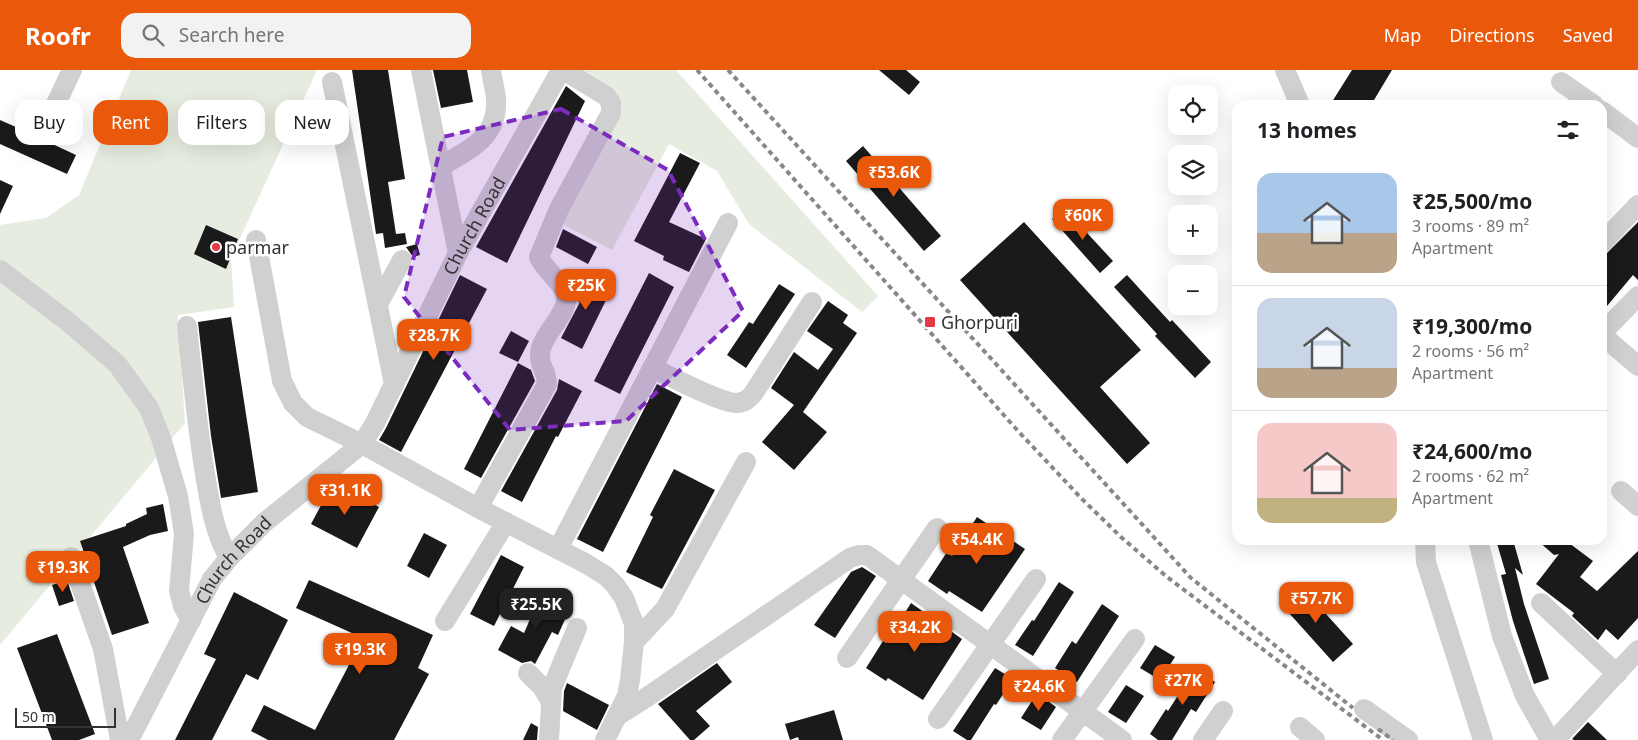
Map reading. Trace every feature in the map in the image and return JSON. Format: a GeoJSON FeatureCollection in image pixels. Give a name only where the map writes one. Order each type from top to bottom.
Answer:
{"type":"FeatureCollection","features":[{"type":"Feature","properties":{"kind":"street"},"geometry":{"type":"LineString","coordinates":[[58,100],[72,70]]}},
{"type":"Feature","properties":{"kind":"street"},"geometry":{"type":"LineString","coordinates":[[421,70],[458,254]]}},
{"type":"Feature","properties":{"kind":"street"},"geometry":{"type":"LineString","coordinates":[[441,166],[475,146],[492,128],[496,102],[491,70]]}},
{"type":"Feature","properties":{"kind":"street"},"geometry":{"type":"LineString","coordinates":[[478,508],[547,384],[547,376],[541,365],[540,354],[544,338],[566,304],[566,295],[562,286],[542,264],[539,257],[559,209],[611,113],[611,103],[606,96],[562,70]]}},
{"type":"Feature","properties":{"kind":"street","name":"Church Road"},"geometry":{"type":"LineString","coordinates":[[129,740],[212,579],[228,558],[264,522],[362,444],[375,423],[458,254],[562,70]]}},
{"type":"Feature","properties":{"kind":"street"},"geometry":{"type":"LineString","coordinates":[[1285,70],[1298,100]]}},
{"type":"Feature","properties":{"kind":"street"},"geometry":{"type":"LineString","coordinates":[[332,82],[394,384]]}},
{"type":"Feature","properties":{"kind":"street"},"geometry":{"type":"LineString","coordinates":[[1561,82],[1587,100]]}},
{"type":"Feature","properties":{"kind":"street"},"geometry":{"type":"LineString","coordinates":[[1607,115],[1638,138]]}},
{"type":"Feature","properties":{"kind":"street"},"geometry":{"type":"LineString","coordinates":[[1607,238],[1638,205]]}},
{"type":"Feature","properties":{"kind":"street"},"geometry":{"type":"LineString","coordinates":[[558,549],[728,223]]}},
{"type":"Feature","properties":{"kind":"street"},"geometry":{"type":"LineString","coordinates":[[256,240],[282,381],[293,403],[307,417],[362,444],[478,508],[558,549],[606,576],[615,585],[624,598],[634,624],[634,642],[630,680],[626,696],[605,740]]}},
{"type":"Feature","properties":{"kind":"street"},"geometry":{"type":"LineString","coordinates":[[378,304],[402,260]]}},
{"type":"Feature","properties":{"kind":"street"},"geometry":{"type":"LineString","coordinates":[[0,270],[67,321],[117,364],[149,408],[161,438],[178,496],[184,534],[179,591],[183,606],[191,621]]}},
{"type":"Feature","properties":{"kind":"street"},"geometry":{"type":"LineString","coordinates":[[1607,329],[1638,296]]}},
{"type":"Feature","properties":{"kind":"street"},"geometry":{"type":"LineString","coordinates":[[652,368],[717,398],[735,403],[746,401],[753,394],[812,302]]}},
{"type":"Feature","properties":{"kind":"street"},"geometry":{"type":"LineString","coordinates":[[187,326],[198,428],[209,495],[220,543],[228,558]]}},
{"type":"Feature","properties":{"kind":"street"},"geometry":{"type":"LineString","coordinates":[[1607,338],[1638,366]]}},
{"type":"Feature","properties":{"kind":"street"},"geometry":{"type":"LineString","coordinates":[[634,642],[666,609],[746,462]]}},
{"type":"Feature","properties":{"kind":"street"},"geometry":{"type":"LineString","coordinates":[[1621,491],[1638,506]]}},
{"type":"Feature","properties":{"kind":"street"},"geometry":{"type":"LineString","coordinates":[[445,621],[506,522]]}},
{"type":"Feature","properties":{"kind":"street"},"geometry":{"type":"LineString","coordinates":[[846,658],[937,528]]}},
{"type":"Feature","properties":{"kind":"street"},"geometry":{"type":"LineString","coordinates":[[1425,545],[1426,562],[1483,740]]}},
{"type":"Feature","properties":{"kind":"street"},"geometry":{"type":"LineString","coordinates":[[1479,545],[1502,636],[1525,696],[1550,740]]}},
{"type":"Feature","properties":{"kind":"street"},"geometry":{"type":"LineString","coordinates":[[615,718],[850,558],[867,555],[1122,740]]}},
{"type":"Feature","properties":{"kind":"street"},"geometry":{"type":"LineString","coordinates":[[71,557],[103,649],[120,740]]}},
{"type":"Feature","properties":{"kind":"street"},"geometry":{"type":"LineString","coordinates":[[938,719],[1036,579]]}},
{"type":"Feature","properties":{"kind":"street"},"geometry":{"type":"LineString","coordinates":[[1542,603],[1631,662],[1555,740]]}},
{"type":"Feature","properties":{"kind":"street"},"geometry":{"type":"LineString","coordinates":[[549,740],[550,700],[556,677],[577,628]]}},
{"type":"Feature","properties":{"kind":"street"},"geometry":{"type":"LineString","coordinates":[[1062,740],[1135,640]]}},
{"type":"Feature","properties":{"kind":"street"},"geometry":{"type":"LineString","coordinates":[[528,673],[542,687],[550,700]]}},
{"type":"Feature","properties":{"kind":"street"},"geometry":{"type":"LineString","coordinates":[[1364,709],[1408,740]]}},
{"type":"Feature","properties":{"kind":"street"},"geometry":{"type":"LineString","coordinates":[[1203,740],[1223,711]]}},
{"type":"Feature","properties":{"kind":"highlighted area"},"geometry":{"type":"Polygon","coordinates":[[[561,109],[668,170],[743,311],[626,421],[510,430],[404,297],[443,137],[561,109]]]}},
{"type":"Feature","properties":{"kind":"shaded area"},"geometry":{"type":"Polygon","coordinates":[[[131,70],[317,70],[303,100],[275,100],[275,145],[283,145],[231,258],[234,307],[178,315],[185,423],[0,645],[0,225],[46,218],[79,195],[100,145],[168,145],[168,100],[119,100],[131,70]]]}},
{"type":"Feature","properties":{"kind":"shaded area"},"geometry":{"type":"Polygon","coordinates":[[[575,70],[676,70],[878,296],[862,312],[749,224],[717,171],[669,144],[612,250],[558,222],[620,105],[575,70]]]}},
{"type":"Feature","properties":{"kind":"building"},"geometry":{"type":"Polygon","coordinates":[[[352,70],[388,70],[405,179],[388,182],[396,234],[405,233],[407,244],[385,248],[383,233],[376,234],[352,70]]]}},
{"type":"Feature","properties":{"kind":"building"},"geometry":{"type":"Polygon","coordinates":[[[433,70],[467,70],[473,102],[441,108],[433,70]]]}},
{"type":"Feature","properties":{"kind":"building"},"geometry":{"type":"Polygon","coordinates":[[[879,70],[906,70],[920,82],[909,95],[879,70]]]}},
{"type":"Feature","properties":{"kind":"building"},"geometry":{"type":"Polygon","coordinates":[[[1352,70],[1392,70],[1374,100],[1333,100],[1352,70]]]}},
{"type":"Feature","properties":{"kind":"building"},"geometry":{"type":"Polygon","coordinates":[[[566,86],[585,101],[507,263],[476,247],[566,86]]]}},
{"type":"Feature","properties":{"kind":"building"},"geometry":{"type":"Polygon","coordinates":[[[0,120],[15,127],[15,145],[55,145],[76,155],[67,174],[0,144],[0,120]]]}},
{"type":"Feature","properties":{"kind":"building"},"geometry":{"type":"Polygon","coordinates":[[[863,146],[941,236],[924,251],[846,161],[863,146]]]}},
{"type":"Feature","properties":{"kind":"building"},"geometry":{"type":"Polygon","coordinates":[[[680,153],[700,163],[669,222],[706,239],[689,272],[663,260],[664,256],[634,241],[680,153]]]}},
{"type":"Feature","properties":{"kind":"building"},"geometry":{"type":"Polygon","coordinates":[[[0,180],[13,186],[0,214],[0,180]]]}},
{"type":"Feature","properties":{"kind":"building"},"geometry":{"type":"Polygon","coordinates":[[[1064,208],[1113,261],[1100,273],[1052,219],[1064,208]]]}},
{"type":"Feature","properties":{"kind":"building"},"geometry":{"type":"Polygon","coordinates":[[[1024,222],[1141,350],[1100,387],[1150,443],[1127,464],[960,280],[1024,222]]]}},
{"type":"Feature","properties":{"kind":"building"},"geometry":{"type":"Polygon","coordinates":[[[1638,222],[1638,280],[1633,275],[1607,306],[1607,253],[1638,222]]]}},
{"type":"Feature","properties":{"kind":"building","name":"parmar"},"geometry":{"type":"Polygon","coordinates":[[[206,225],[238,239],[226,269],[194,254],[206,225]]]}},
{"type":"Feature","properties":{"kind":"building"},"geometry":{"type":"Polygon","coordinates":[[[563,229],[597,247],[588,264],[556,247],[563,229]]]}},
{"type":"Feature","properties":{"kind":"building"},"geometry":{"type":"Polygon","coordinates":[[[417,244],[420,255],[413,257],[406,247],[417,244]]]}},
{"type":"Feature","properties":{"kind":"building"},"geometry":{"type":"Polygon","coordinates":[[[649,273],[674,287],[620,394],[594,381],[649,273]]]}},
{"type":"Feature","properties":{"kind":"building"},"geometry":{"type":"Polygon","coordinates":[[[460,275],[487,289],[401,452],[379,440],[460,275]]]}},
{"type":"Feature","properties":{"kind":"building"},"geometry":{"type":"Polygon","coordinates":[[[583,275],[611,290],[582,349],[561,338],[580,302],[578,301],[576,288],[583,275]]]}},
{"type":"Feature","properties":{"kind":"building"},"geometry":{"type":"Polygon","coordinates":[[[1127,275],[1170,322],[1172,320],[1211,362],[1195,378],[1155,336],[1157,334],[1114,287],[1127,275]]]}},
{"type":"Feature","properties":{"kind":"building"},"geometry":{"type":"Polygon","coordinates":[[[779,284],[795,294],[746,368],[727,355],[749,322],[753,324],[779,284]]]}},
{"type":"Feature","properties":{"kind":"building"},"geometry":{"type":"Polygon","coordinates":[[[828,301],[848,315],[843,323],[857,333],[803,412],[827,432],[794,470],[762,442],[794,405],[771,388],[794,352],[818,370],[833,349],[807,331],[828,301]]]}},
{"type":"Feature","properties":{"kind":"building"},"geometry":{"type":"Polygon","coordinates":[[[231,317],[258,492],[221,498],[211,436],[198,322],[231,317]]]}},
{"type":"Feature","properties":{"kind":"building"},"geometry":{"type":"Polygon","coordinates":[[[511,331],[529,341],[518,362],[499,353],[511,331]]]}},
{"type":"Feature","properties":{"kind":"building"},"geometry":{"type":"Polygon","coordinates":[[[518,363],[531,370],[535,381],[481,478],[464,469],[518,363]]]}},
{"type":"Feature","properties":{"kind":"building"},"geometry":{"type":"Polygon","coordinates":[[[559,379],[582,391],[522,502],[501,491],[557,390],[559,379]]]}},
{"type":"Feature","properties":{"kind":"building"},"geometry":{"type":"Polygon","coordinates":[[[657,384],[682,397],[603,552],[577,539],[657,384]]]}},
{"type":"Feature","properties":{"kind":"building"},"geometry":{"type":"Polygon","coordinates":[[[674,469],[715,490],[662,589],[626,572],[653,517],[650,515],[674,469]]]}},
{"type":"Feature","properties":{"kind":"building"},"geometry":{"type":"Polygon","coordinates":[[[333,483],[379,507],[357,548],[311,524],[333,483]]]}},
{"type":"Feature","properties":{"kind":"building"},"geometry":{"type":"Polygon","coordinates":[[[163,504],[168,531],[150,535],[123,547],[149,623],[112,635],[80,541],[126,526],[126,524],[147,514],[146,508],[163,504]]]}},
{"type":"Feature","properties":{"kind":"building"},"geometry":{"type":"Polygon","coordinates":[[[977,517],[1025,549],[982,612],[949,591],[947,594],[928,581],[947,552],[952,556],[977,517]]]}},
{"type":"Feature","properties":{"kind":"building"},"geometry":{"type":"Polygon","coordinates":[[[424,533],[447,545],[429,578],[407,566],[424,533]]]}},
{"type":"Feature","properties":{"kind":"building"},"geometry":{"type":"Polygon","coordinates":[[[1497,545],[1514,545],[1523,575],[1515,568],[1524,604],[1549,679],[1534,684],[1513,621],[1501,575],[1506,574],[1497,545]]]}},
{"type":"Feature","properties":{"kind":"building"},"geometry":{"type":"Polygon","coordinates":[[[1543,545],[1572,545],[1593,561],[1580,577],[1597,591],[1638,551],[1638,618],[1618,640],[1606,629],[1598,640],[1572,616],[1574,613],[1536,584],[1559,554],[1554,555],[1543,545]]]}},
{"type":"Feature","properties":{"kind":"building"},"geometry":{"type":"Polygon","coordinates":[[[501,555],[524,567],[494,626],[470,614],[501,555]]]}},
{"type":"Feature","properties":{"kind":"building"},"geometry":{"type":"Polygon","coordinates":[[[862,567],[876,576],[835,638],[814,625],[851,572],[862,567]]]}},
{"type":"Feature","properties":{"kind":"building"},"geometry":{"type":"Polygon","coordinates":[[[67,580],[74,601],[59,606],[52,585],[67,580]]]}},
{"type":"Feature","properties":{"kind":"building"},"geometry":{"type":"Polygon","coordinates":[[[309,580],[433,635],[418,668],[429,674],[394,740],[268,740],[251,731],[264,705],[315,730],[363,638],[296,608],[309,580]]]}},
{"type":"Feature","properties":{"kind":"building"},"geometry":{"type":"Polygon","coordinates":[[[1059,582],[1074,592],[1033,656],[1015,645],[1032,620],[1034,621],[1059,582]]]}},
{"type":"Feature","properties":{"kind":"building"},"geometry":{"type":"Polygon","coordinates":[[[1300,585],[1353,644],[1333,662],[1280,603],[1300,585]]]}},
{"type":"Feature","properties":{"kind":"building"},"geometry":{"type":"Polygon","coordinates":[[[234,592],[288,620],[258,680],[246,674],[212,740],[175,740],[216,659],[204,654],[234,592]]]}},
{"type":"Feature","properties":{"kind":"building"},"geometry":{"type":"Polygon","coordinates":[[[542,592],[571,606],[558,635],[552,632],[535,664],[531,661],[522,663],[498,650],[511,626],[524,633],[542,592]]]}},
{"type":"Feature","properties":{"kind":"building"},"geometry":{"type":"Polygon","coordinates":[[[911,603],[962,639],[923,700],[888,678],[886,681],[866,668],[883,641],[886,643],[911,603]]]}},
{"type":"Feature","properties":{"kind":"building"},"geometry":{"type":"Polygon","coordinates":[[[1102,604],[1119,616],[1077,682],[1055,668],[1072,641],[1076,644],[1102,604]]]}},
{"type":"Feature","properties":{"kind":"building"},"geometry":{"type":"Polygon","coordinates":[[[57,634],[95,734],[79,740],[52,740],[17,648],[57,634]]]}},
{"type":"Feature","properties":{"kind":"building"},"geometry":{"type":"Polygon","coordinates":[[[1155,645],[1175,657],[1160,680],[1140,668],[1155,645]]]}},
{"type":"Feature","properties":{"kind":"building"},"geometry":{"type":"Polygon","coordinates":[[[717,663],[732,682],[696,711],[710,726],[694,740],[690,740],[658,704],[717,663]]]}},
{"type":"Feature","properties":{"kind":"building"},"geometry":{"type":"Polygon","coordinates":[[[995,668],[1013,679],[971,740],[967,740],[953,731],[995,668]]]}},
{"type":"Feature","properties":{"kind":"building"},"geometry":{"type":"Polygon","coordinates":[[[1195,669],[1215,682],[1196,712],[1191,709],[1172,740],[1158,740],[1150,734],[1166,709],[1168,711],[1195,669]]]}},
{"type":"Feature","properties":{"kind":"building"},"geometry":{"type":"Polygon","coordinates":[[[567,683],[609,705],[597,730],[563,711],[564,691],[567,683]]]}},
{"type":"Feature","properties":{"kind":"building"},"geometry":{"type":"Polygon","coordinates":[[[1126,685],[1144,696],[1126,723],[1108,712],[1126,685]]]}},
{"type":"Feature","properties":{"kind":"building"},"geometry":{"type":"Polygon","coordinates":[[[1037,693],[1056,707],[1041,730],[1021,718],[1037,693]]]}},
{"type":"Feature","properties":{"kind":"building"},"geometry":{"type":"Polygon","coordinates":[[[834,710],[843,740],[799,740],[798,737],[790,740],[785,724],[834,710]]]}},
{"type":"Feature","properties":{"kind":"building"},"geometry":{"type":"Polygon","coordinates":[[[1588,722],[1607,740],[1572,739],[1588,722]]]}},
{"type":"Feature","properties":{"kind":"building"},"geometry":{"type":"Polygon","coordinates":[[[531,723],[538,727],[537,740],[523,740],[531,723]]]}},
{"type":"Feature","properties":{"kind":"railway"},"geometry":{"type":"LineString","coordinates":[[697,70],[1018,431],[1082,499],[1121,537],[1167,577],[1383,740]]}},
{"type":"Feature","properties":{"kind":"railway"},"geometry":{"type":"LineString","coordinates":[[728,70],[1191,578],[1353,708]]}},
{"type":"Feature","properties":{"kind":"railway"},"geometry":{"type":"LineString","coordinates":[[1378,729],[1393,740]]}},
{"type":"Feature","properties":{"kind":"place","name":"parmar"},"geometry":{"type":"Point","coordinates":[216,247]}},
{"type":"Feature","properties":{"kind":"place","name":"Ghorpuri"},"geometry":{"type":"Point","coordinates":[930,322]}}]}
